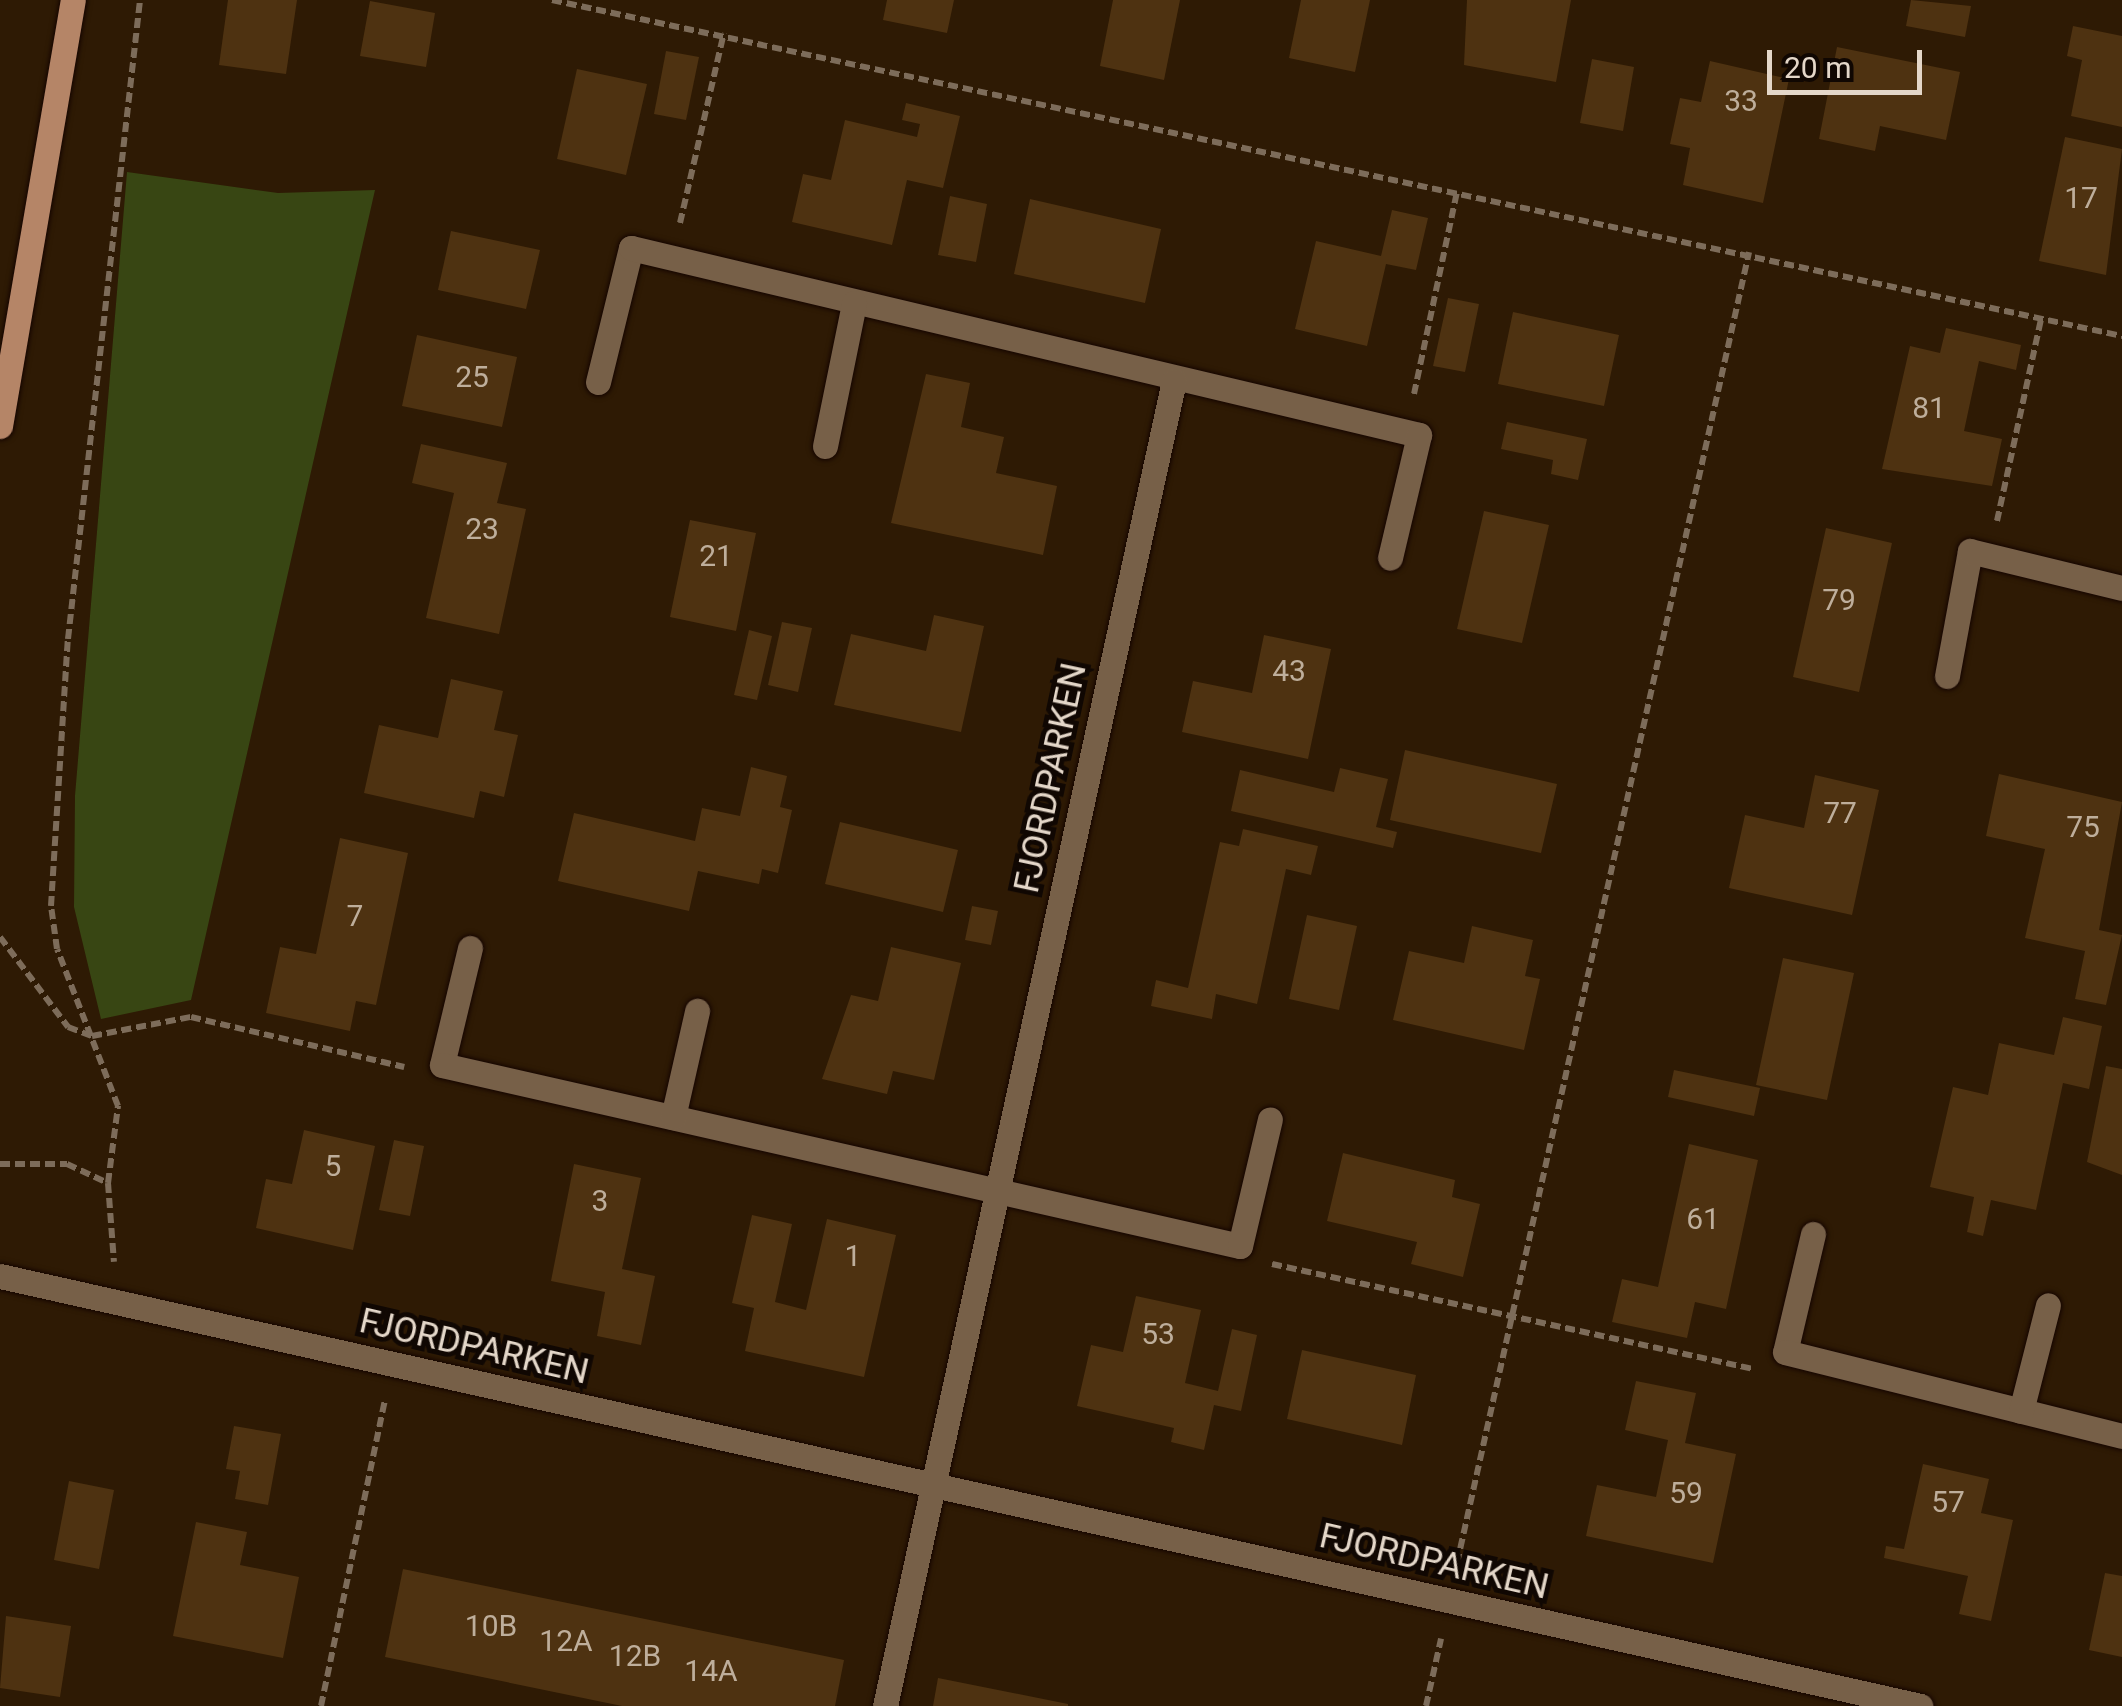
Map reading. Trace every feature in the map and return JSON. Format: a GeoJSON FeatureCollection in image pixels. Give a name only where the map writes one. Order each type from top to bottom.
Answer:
{"type":"FeatureCollection","features":[{"type":"Feature","properties":{"kind":"main road"},"geometry":{"type":"LineString","coordinates":[[0,426],[73,0]]}},
{"type":"Feature","properties":{"kind":"street"},"geometry":{"type":"LineString","coordinates":[[598,382],[631,248],[1174,381],[1418,435],[1390,558]]}},
{"type":"Feature","properties":{"kind":"street"},"geometry":{"type":"LineString","coordinates":[[825,446],[854,303]]}},
{"type":"Feature","properties":{"kind":"street","name":"FJORDPARKEN"},"geometry":{"type":"LineString","coordinates":[[885,1706],[1174,381]]}},
{"type":"Feature","properties":{"kind":"street"},"geometry":{"type":"LineString","coordinates":[[1947,676],[1970,551],[2122,588]]}},
{"type":"Feature","properties":{"kind":"street"},"geometry":{"type":"LineString","coordinates":[[470,948],[442,1064],[1240,1246],[1270,1119]]}},
{"type":"Feature","properties":{"kind":"street"},"geometry":{"type":"LineString","coordinates":[[673,1116],[697,1011]]}},
{"type":"Feature","properties":{"kind":"street"},"geometry":{"type":"LineString","coordinates":[[1813,1234],[1785,1352],[2122,1436]]}},
{"type":"Feature","properties":{"kind":"street","name":"FJORDPARKEN"},"geometry":{"type":"LineString","coordinates":[[0,1276],[1920,1706]]}},
{"type":"Feature","properties":{"kind":"street"},"geometry":{"type":"LineString","coordinates":[[2021,1411],[2048,1305]]}},
{"type":"Feature","properties":{"kind":"path"},"geometry":{"type":"LineString","coordinates":[[112,1302],[116,1216],[108,1183],[118,1106],[57,949],[52,889],[70,621],[140,0]]}},
{"type":"Feature","properties":{"kind":"path"},"geometry":{"type":"LineString","coordinates":[[552,0],[1749,252],[2122,336]]}},
{"type":"Feature","properties":{"kind":"path"},"geometry":{"type":"LineString","coordinates":[[672,258],[724,34]]}},
{"type":"Feature","properties":{"kind":"path"},"geometry":{"type":"LineString","coordinates":[[1418,435],[1412,402],[1457,192]]}},
{"type":"Feature","properties":{"kind":"path"},"geometry":{"type":"LineString","coordinates":[[1426,1706],[1749,252]]}},
{"type":"Feature","properties":{"kind":"path"},"geometry":{"type":"LineString","coordinates":[[1970,551],[1996,528],[2041,319]]}},
{"type":"Feature","properties":{"kind":"path"},"geometry":{"type":"LineString","coordinates":[[0,938],[68,1026],[92,1036],[191,1017],[393,1068],[442,1064]]}},
{"type":"Feature","properties":{"kind":"path"},"geometry":{"type":"LineString","coordinates":[[0,1164],[67,1164],[108,1183]]}},
{"type":"Feature","properties":{"kind":"path"},"geometry":{"type":"LineString","coordinates":[[1240,1246],[1274,1266],[1754,1369],[1785,1352]]}},
{"type":"Feature","properties":{"kind":"path"},"geometry":{"type":"LineString","coordinates":[[321,1706],[393,1364]]}},
{"type":"Feature","properties":{"kind":"green space"},"geometry":{"type":"Polygon","coordinates":[[[127,172],[278,193],[375,190],[191,1000],[101,1019],[74,907],[75,796],[127,172]]]}},
{"type":"Feature","properties":{"kind":"building"},"geometry":{"type":"Polygon","coordinates":[[[228,0],[297,0],[286,74],[219,65],[228,0]]]}},
{"type":"Feature","properties":{"kind":"building"},"geometry":{"type":"Polygon","coordinates":[[[887,0],[954,0],[947,33],[883,20],[887,0]]]}},
{"type":"Feature","properties":{"kind":"building"},"geometry":{"type":"Polygon","coordinates":[[[1113,0],[1180,0],[1164,80],[1100,66],[1113,0]]]}},
{"type":"Feature","properties":{"kind":"building"},"geometry":{"type":"Polygon","coordinates":[[[1301,0],[1370,0],[1355,72],[1289,58],[1301,0]]]}},
{"type":"Feature","properties":{"kind":"building"},"geometry":{"type":"Polygon","coordinates":[[[1467,0],[1571,0],[1556,82],[1464,65],[1467,0]]]}},
{"type":"Feature","properties":{"kind":"building"},"geometry":{"type":"Polygon","coordinates":[[[1911,0],[1971,6],[1965,37],[1906,26],[1911,0]]]}},
{"type":"Feature","properties":{"kind":"building"},"geometry":{"type":"Polygon","coordinates":[[[370,1],[435,13],[426,67],[360,56],[370,1]]]}},
{"type":"Feature","properties":{"kind":"building"},"geometry":{"type":"Polygon","coordinates":[[[2073,26],[2122,36],[2122,127],[2071,116],[2082,60],[2067,56],[2073,26]]]}},
{"type":"Feature","properties":{"kind":"building"},"geometry":{"type":"Polygon","coordinates":[[[1837,47],[1960,72],[1946,140],[1880,126],[1875,151],[1819,139],[1837,47]]]}},
{"type":"Feature","properties":{"kind":"building"},"geometry":{"type":"Polygon","coordinates":[[[666,51],[699,57],[686,120],[654,114],[666,51]]]}},
{"type":"Feature","properties":{"kind":"building"},"geometry":{"type":"Polygon","coordinates":[[[1592,59],[1634,67],[1623,131],[1580,123],[1592,59]]]}},
{"type":"Feature","properties":{"kind":"building"},"geometry":{"type":"Polygon","coordinates":[[[1710,61],[1789,79],[1763,203],[1683,185],[1690,148],[1670,144],[1680,98],[1701,102],[1710,61]]]}},
{"type":"Feature","properties":{"kind":"building"},"geometry":{"type":"Polygon","coordinates":[[[577,69],[647,84],[626,175],[557,159],[577,69]]]}},
{"type":"Feature","properties":{"kind":"building"},"geometry":{"type":"Polygon","coordinates":[[[906,103],[960,116],[943,188],[907,180],[892,245],[792,222],[803,174],[831,180],[845,120],[917,137],[920,124],[902,120],[906,103]]]}},
{"type":"Feature","properties":{"kind":"building"},"geometry":{"type":"Polygon","coordinates":[[[2065,137],[2122,149],[2106,275],[2039,261],[2065,137]]]}},
{"type":"Feature","properties":{"kind":"building"},"geometry":{"type":"Polygon","coordinates":[[[950,196],[987,204],[976,262],[938,255],[950,196]]]}},
{"type":"Feature","properties":{"kind":"building"},"geometry":{"type":"Polygon","coordinates":[[[1030,199],[1161,229],[1145,303],[1014,274],[1030,199]]]}},
{"type":"Feature","properties":{"kind":"building"},"geometry":{"type":"Polygon","coordinates":[[[1392,210],[1428,218],[1416,270],[1386,264],[1367,346],[1295,329],[1316,241],[1381,256],[1392,210]]]}},
{"type":"Feature","properties":{"kind":"building"},"geometry":{"type":"Polygon","coordinates":[[[451,231],[540,250],[526,309],[438,290],[451,231]]]}},
{"type":"Feature","properties":{"kind":"building"},"geometry":{"type":"Polygon","coordinates":[[[1448,298],[1479,304],[1465,372],[1433,366],[1448,298]]]}},
{"type":"Feature","properties":{"kind":"building"},"geometry":{"type":"Polygon","coordinates":[[[1513,312],[1619,335],[1604,406],[1498,384],[1513,312]]]}},
{"type":"Feature","properties":{"kind":"building"},"geometry":{"type":"Polygon","coordinates":[[[1946,328],[2021,345],[2016,370],[1979,361],[1964,431],[2002,439],[1992,486],[1882,469],[1910,346],[1940,353],[1946,328]]]}},
{"type":"Feature","properties":{"kind":"building"},"geometry":{"type":"Polygon","coordinates":[[[417,335],[517,357],[502,427],[402,406],[417,335]]]}},
{"type":"Feature","properties":{"kind":"building"},"geometry":{"type":"Polygon","coordinates":[[[926,374],[970,383],[961,427],[1004,437],[996,473],[1057,486],[1043,555],[891,523],[926,374]]]}},
{"type":"Feature","properties":{"kind":"building"},"geometry":{"type":"Polygon","coordinates":[[[1507,422],[1587,439],[1578,480],[1551,474],[1553,460],[1501,449],[1507,422]]]}},
{"type":"Feature","properties":{"kind":"building"},"geometry":{"type":"Polygon","coordinates":[[[421,444],[507,463],[497,503],[526,509],[499,634],[426,618],[454,493],[412,483],[421,444]]]}},
{"type":"Feature","properties":{"kind":"building"},"geometry":{"type":"Polygon","coordinates":[[[1484,511],[1549,525],[1522,643],[1457,629],[1484,511]]]}},
{"type":"Feature","properties":{"kind":"building"},"geometry":{"type":"Polygon","coordinates":[[[690,520],[756,533],[736,631],[670,617],[690,520]]]}},
{"type":"Feature","properties":{"kind":"building"},"geometry":{"type":"Polygon","coordinates":[[[1826,528],[1892,543],[1859,692],[1793,677],[1826,528]]]}},
{"type":"Feature","properties":{"kind":"building"},"geometry":{"type":"Polygon","coordinates":[[[934,615],[984,626],[961,732],[834,705],[851,634],[926,651],[934,615]]]}},
{"type":"Feature","properties":{"kind":"building"},"geometry":{"type":"Polygon","coordinates":[[[782,622],[812,628],[798,692],[768,685],[782,622]]]}},
{"type":"Feature","properties":{"kind":"building"},"geometry":{"type":"Polygon","coordinates":[[[749,630],[772,636],[757,700],[734,695],[749,630]]]}},
{"type":"Feature","properties":{"kind":"building"},"geometry":{"type":"Polygon","coordinates":[[[1264,635],[1331,649],[1308,759],[1182,732],[1193,681],[1252,693],[1264,635]]]}},
{"type":"Feature","properties":{"kind":"building"},"geometry":{"type":"Polygon","coordinates":[[[451,679],[503,691],[494,730],[518,735],[504,797],[480,791],[474,818],[364,793],[379,725],[438,738],[451,679]]]}},
{"type":"Feature","properties":{"kind":"building"},"geometry":{"type":"Polygon","coordinates":[[[1405,750],[1557,784],[1541,853],[1390,820],[1405,750]]]}},
{"type":"Feature","properties":{"kind":"building"},"geometry":{"type":"Polygon","coordinates":[[[751,767],[787,776],[780,807],[792,810],[778,873],[762,869],[759,884],[698,871],[689,911],[558,881],[574,813],[695,841],[702,808],[740,816],[751,767]]]}},
{"type":"Feature","properties":{"kind":"building"},"geometry":{"type":"Polygon","coordinates":[[[1340,768],[1388,779],[1376,827],[1397,832],[1393,848],[1231,811],[1240,770],[1334,792],[1340,768]]]}},
{"type":"Feature","properties":{"kind":"building"},"geometry":{"type":"Polygon","coordinates":[[[1999,774],[2122,802],[2099,930],[2122,935],[2106,1005],[2075,999],[2085,951],[2025,938],[2045,849],[1986,836],[1999,774]]]}},
{"type":"Feature","properties":{"kind":"building"},"geometry":{"type":"Polygon","coordinates":[[[1815,775],[1879,790],[1852,915],[1729,888],[1745,815],[1804,828],[1815,775]]]}},
{"type":"Feature","properties":{"kind":"building"},"geometry":{"type":"Polygon","coordinates":[[[840,822],[958,850],[943,912],[825,884],[840,822]]]}},
{"type":"Feature","properties":{"kind":"building"},"geometry":{"type":"Polygon","coordinates":[[[1243,829],[1318,846],[1311,875],[1286,869],[1257,1004],[1216,994],[1212,1019],[1151,1006],[1156,980],[1188,988],[1220,842],[1239,846],[1243,829]]]}},
{"type":"Feature","properties":{"kind":"building"},"geometry":{"type":"Polygon","coordinates":[[[340,838],[408,853],[376,1005],[356,1001],[350,1031],[266,1013],[280,947],[316,954],[340,838]]]}},
{"type":"Feature","properties":{"kind":"building"},"geometry":{"type":"Polygon","coordinates":[[[972,906],[998,911],[991,945],[965,940],[972,906]]]}},
{"type":"Feature","properties":{"kind":"building"},"geometry":{"type":"Polygon","coordinates":[[[1307,915],[1357,926],[1339,1010],[1289,999],[1307,915]]]}},
{"type":"Feature","properties":{"kind":"building"},"geometry":{"type":"Polygon","coordinates":[[[1472,926],[1533,940],[1525,976],[1540,979],[1524,1050],[1393,1020],[1409,951],[1464,963],[1472,926]]]}},
{"type":"Feature","properties":{"kind":"building"},"geometry":{"type":"Polygon","coordinates":[[[891,947],[961,963],[934,1080],[893,1071],[887,1094],[822,1079],[851,995],[878,1001],[891,947]]]}},
{"type":"Feature","properties":{"kind":"building"},"geometry":{"type":"Polygon","coordinates":[[[1783,958],[1854,973],[1827,1100],[1756,1085],[1783,958]]]}},
{"type":"Feature","properties":{"kind":"building"},"geometry":{"type":"Polygon","coordinates":[[[2063,1017],[2102,1026],[2089,1089],[2063,1083],[2036,1210],[1991,1200],[1983,1236],[1967,1232],[1974,1197],[1930,1187],[1953,1087],[1988,1095],[1999,1043],[2054,1055],[2063,1017]]]}},
{"type":"Feature","properties":{"kind":"building"},"geometry":{"type":"Polygon","coordinates":[[[2106,1066],[2122,1069],[2122,1175],[2087,1162],[2106,1066]]]}},
{"type":"Feature","properties":{"kind":"building"},"geometry":{"type":"Polygon","coordinates":[[[1674,1070],[1760,1088],[1754,1116],[1668,1097],[1674,1070]]]}},
{"type":"Feature","properties":{"kind":"building"},"geometry":{"type":"Polygon","coordinates":[[[304,1130],[375,1146],[353,1250],[256,1228],[266,1179],[292,1184],[304,1130]]]}},
{"type":"Feature","properties":{"kind":"building"},"geometry":{"type":"Polygon","coordinates":[[[394,1140],[424,1146],[410,1216],[379,1210],[394,1140]]]}},
{"type":"Feature","properties":{"kind":"building"},"geometry":{"type":"Polygon","coordinates":[[[1689,1144],[1758,1160],[1726,1309],[1695,1302],[1687,1338],[1612,1322],[1622,1279],[1658,1287],[1689,1144]]]}},
{"type":"Feature","properties":{"kind":"building"},"geometry":{"type":"Polygon","coordinates":[[[1343,1153],[1455,1180],[1452,1197],[1480,1204],[1463,1277],[1411,1264],[1417,1242],[1327,1221],[1343,1153]]]}},
{"type":"Feature","properties":{"kind":"building"},"geometry":{"type":"Polygon","coordinates":[[[574,1164],[641,1178],[622,1269],[655,1276],[641,1345],[597,1336],[605,1292],[551,1281],[574,1164]]]}},
{"type":"Feature","properties":{"kind":"building"},"geometry":{"type":"Polygon","coordinates":[[[752,1215],[792,1224],[775,1302],[806,1310],[827,1219],[896,1235],[864,1377],[745,1351],[754,1308],[732,1303],[752,1215]]]}},
{"type":"Feature","properties":{"kind":"building"},"geometry":{"type":"Polygon","coordinates":[[[1136,1296],[1201,1310],[1185,1383],[1218,1391],[1232,1329],[1257,1335],[1241,1411],[1214,1405],[1204,1450],[1171,1442],[1174,1428],[1077,1406],[1091,1345],[1123,1352],[1136,1296]]]}},
{"type":"Feature","properties":{"kind":"building"},"geometry":{"type":"Polygon","coordinates":[[[1302,1350],[1416,1375],[1402,1445],[1287,1419],[1302,1350]]]}},
{"type":"Feature","properties":{"kind":"building"},"geometry":{"type":"Polygon","coordinates":[[[1636,1381],[1696,1393],[1685,1443],[1736,1454],[1713,1563],[1586,1536],[1597,1485],[1656,1497],[1668,1440],[1625,1430],[1636,1381]]]}},
{"type":"Feature","properties":{"kind":"building"},"geometry":{"type":"Polygon","coordinates":[[[234,1426],[281,1434],[268,1505],[235,1499],[240,1471],[226,1469],[234,1426]]]}},
{"type":"Feature","properties":{"kind":"building"},"geometry":{"type":"Polygon","coordinates":[[[1923,1464],[1989,1479],[1981,1513],[2013,1520],[1991,1621],[1959,1614],[1968,1576],[1884,1558],[1886,1546],[1904,1549],[1923,1464]]]}},
{"type":"Feature","properties":{"kind":"building"},"geometry":{"type":"Polygon","coordinates":[[[69,1481],[114,1490],[99,1569],[54,1560],[69,1481]]]}},
{"type":"Feature","properties":{"kind":"building"},"geometry":{"type":"Polygon","coordinates":[[[196,1522],[247,1532],[240,1565],[299,1577],[283,1658],[173,1636],[196,1522]]]}},
{"type":"Feature","properties":{"kind":"building"},"geometry":{"type":"Polygon","coordinates":[[[403,1569],[844,1660],[835,1706],[622,1706],[385,1657],[403,1569]]]}},
{"type":"Feature","properties":{"kind":"building"},"geometry":{"type":"Polygon","coordinates":[[[2105,1573],[2122,1576],[2122,1657],[2089,1650],[2105,1573]]]}},
{"type":"Feature","properties":{"kind":"building"},"geometry":{"type":"Polygon","coordinates":[[[6,1616],[71,1626],[60,1697],[0,1688],[6,1616]]]}},
{"type":"Feature","properties":{"kind":"building"},"geometry":{"type":"Polygon","coordinates":[[[938,1678],[1068,1704],[1068,1706],[933,1706],[938,1678]]]}}]}
